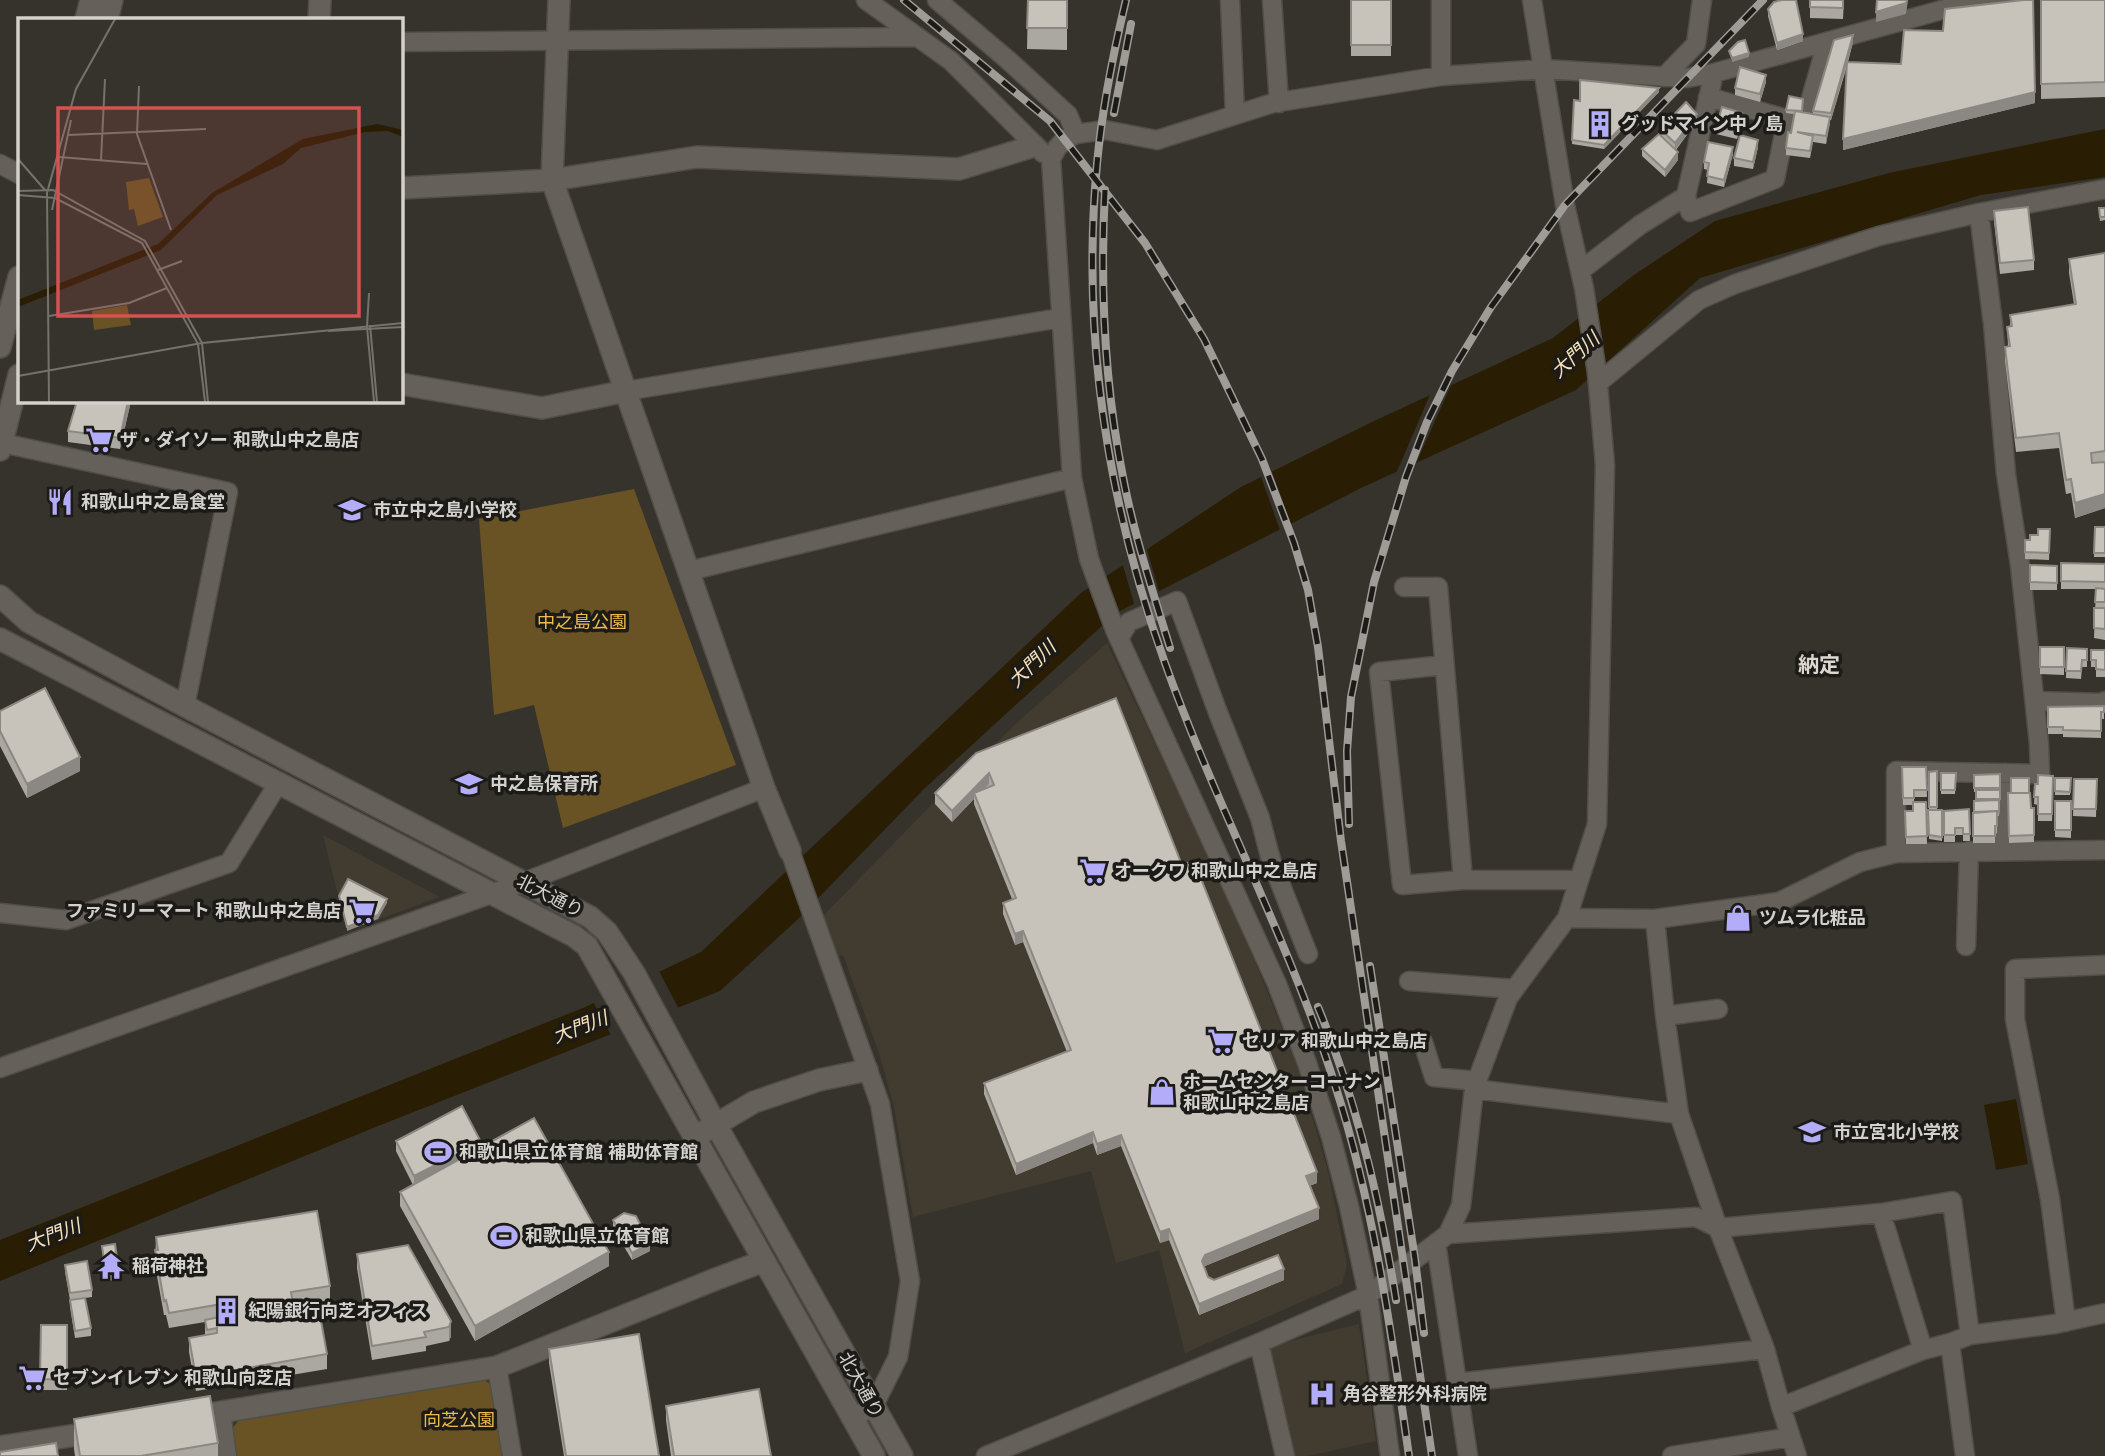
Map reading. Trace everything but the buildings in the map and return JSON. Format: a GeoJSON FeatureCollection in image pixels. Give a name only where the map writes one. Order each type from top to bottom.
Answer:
{"type":"FeatureCollection","features":[{"type":"Feature","properties":{"kind":"street"},"geometry":{"type":"LineString","coordinates":[[86,18],[91,0]]}},
{"type":"Feature","properties":{"kind":"street"},"geometry":{"type":"LineString","coordinates":[[107,18],[112,0]]}},
{"type":"Feature","properties":{"kind":"street"},"geometry":{"type":"LineString","coordinates":[[319,18],[320,0]]}},
{"type":"Feature","properties":{"kind":"street"},"geometry":{"type":"LineString","coordinates":[[559,0],[552,180],[764,788],[790,852],[880,1104],[910,1280],[898,1357],[873,1407],[852,1418]]}},
{"type":"Feature","properties":{"kind":"street"},"geometry":{"type":"LineString","coordinates":[[866,0],[951,61],[1034,146],[1051,159]]}},
{"type":"Feature","properties":{"kind":"street"},"geometry":{"type":"LineString","coordinates":[[937,0],[1068,115],[1076,134]]}},
{"type":"Feature","properties":{"kind":"street"},"geometry":{"type":"LineString","coordinates":[[1230,0],[1235,115]]}},
{"type":"Feature","properties":{"kind":"street"},"geometry":{"type":"LineString","coordinates":[[1272,0],[1279,103]]}},
{"type":"Feature","properties":{"kind":"street"},"geometry":{"type":"LineString","coordinates":[[1441,0],[1441,76]]}},
{"type":"Feature","properties":{"kind":"street"},"geometry":{"type":"LineString","coordinates":[[986,1456],[1368,1295],[1442,1239],[1461,1206],[1476,1085],[1507,998],[1567,918],[1597,824],[1605,465],[1598,378],[1582,280],[1565,205],[1532,0]]}},
{"type":"Feature","properties":{"kind":"street"},"geometry":{"type":"LineString","coordinates":[[1664,77],[1696,44],[1702,0]]}},
{"type":"Feature","properties":{"kind":"street"},"geometry":{"type":"LineString","coordinates":[[1390,1456],[1368,1295],[1331,1137],[1307,1063],[1277,984],[1117,634],[1089,559],[1072,478],[1051,159],[1064,140],[1076,134],[1105,130],[1157,141],[1279,103],[1441,76],[1544,69],[1687,78],[1714,73],[1956,6],[2010,0]]}},
{"type":"Feature","properties":{"kind":"street"},"geometry":{"type":"LineString","coordinates":[[402,42],[915,37]]}},
{"type":"Feature","properties":{"kind":"street"},"geometry":{"type":"LineString","coordinates":[[1808,109],[1827,42]]}},
{"type":"Feature","properties":{"kind":"street"},"geometry":{"type":"LineString","coordinates":[[1709,97],[1787,119],[1776,179],[1690,212],[1686,196],[1714,73]]}},
{"type":"Feature","properties":{"kind":"street"},"geometry":{"type":"LineString","coordinates":[[402,188],[552,180],[697,158],[959,169],[1034,146]]}},
{"type":"Feature","properties":{"kind":"street"},"geometry":{"type":"LineString","coordinates":[[0,164],[18,173]]}},
{"type":"Feature","properties":{"kind":"street"},"geometry":{"type":"LineString","coordinates":[[1598,378],[1699,300],[1735,284],[1880,236],[1979,213],[2105,189]]}},
{"type":"Feature","properties":{"kind":"street"},"geometry":{"type":"LineString","coordinates":[[1582,280],[1640,225],[1686,196]]}},
{"type":"Feature","properties":{"kind":"street"},"geometry":{"type":"LineString","coordinates":[[1896,853],[1896,771],[2040,774],[2026,565],[2006,474],[1993,324],[1979,213]]}},
{"type":"Feature","properties":{"kind":"street"},"geometry":{"type":"LineString","coordinates":[[18,281],[0,345],[18,348]]}},
{"type":"Feature","properties":{"kind":"street"},"geometry":{"type":"LineString","coordinates":[[402,384],[542,408],[626,391],[1060,318]]}},
{"type":"Feature","properties":{"kind":"street"},"geometry":{"type":"LineString","coordinates":[[18,379],[1,446],[228,492],[185,706]]}},
{"type":"Feature","properties":{"kind":"street"},"geometry":{"type":"LineString","coordinates":[[689,571],[1072,478]]}},
{"type":"Feature","properties":{"kind":"street"},"geometry":{"type":"LineString","coordinates":[[1404,586],[1438,586],[1463,880]]}},
{"type":"Feature","properties":{"kind":"street","name":"北大通り"},"geometry":{"type":"LineString","coordinates":[[0,601],[29,622],[185,706],[590,917],[607,932],[634,973],[902,1456]]}},
{"type":"Feature","properties":{"kind":"street"},"geometry":{"type":"LineString","coordinates":[[1117,634],[1129,622],[1177,601],[1260,818],[1271,860],[1308,954]]}},
{"type":"Feature","properties":{"kind":"street","name":"北大通り"},"geometry":{"type":"LineString","coordinates":[[6,643],[279,782],[574,936],[587,946],[874,1456]]}},
{"type":"Feature","properties":{"kind":"street"},"geometry":{"type":"LineString","coordinates":[[1444,665],[1380,672],[1402,885],[1463,880],[1579,880]]}},
{"type":"Feature","properties":{"kind":"street"},"geometry":{"type":"LineString","coordinates":[[2035,701],[2105,701]]}},
{"type":"Feature","properties":{"kind":"street"},"geometry":{"type":"LineString","coordinates":[[2004,851],[2006,773]]}},
{"type":"Feature","properties":{"kind":"street"},"geometry":{"type":"LineString","coordinates":[[0,913],[66,920],[229,863],[279,782]]}},
{"type":"Feature","properties":{"kind":"street"},"geometry":{"type":"LineString","coordinates":[[0,1069],[522,883],[764,788]]}},
{"type":"Feature","properties":{"kind":"street"},"geometry":{"type":"LineString","coordinates":[[1567,918],[1655,919],[1779,902],[1860,862],[1896,853],[2105,850]]}},
{"type":"Feature","properties":{"kind":"street"},"geometry":{"type":"LineString","coordinates":[[1966,946],[1969,851]]}},
{"type":"Feature","properties":{"kind":"street"},"geometry":{"type":"LineString","coordinates":[[1655,919],[1679,1114],[1718,1228],[1765,1349],[1797,1456]]}},
{"type":"Feature","properties":{"kind":"street"},"geometry":{"type":"LineString","coordinates":[[2066,1322],[2050,1199],[2015,1019],[2015,969],[2105,965]]}},
{"type":"Feature","properties":{"kind":"street"},"geometry":{"type":"LineString","coordinates":[[1414,977],[1514,989]]}},
{"type":"Feature","properties":{"kind":"street"},"geometry":{"type":"LineString","coordinates":[[1665,1016],[1718,1009]]}},
{"type":"Feature","properties":{"kind":"street"},"geometry":{"type":"LineString","coordinates":[[1423,1042],[1434,1077],[1679,1114]]}},
{"type":"Feature","properties":{"kind":"street"},"geometry":{"type":"LineString","coordinates":[[694,1138],[754,1102],[819,1080],[867,1070]]}},
{"type":"Feature","properties":{"kind":"street"},"geometry":{"type":"LineString","coordinates":[[1442,1239],[1696,1217],[1718,1228],[1881,1213],[1952,1201],[1970,1335]]}},
{"type":"Feature","properties":{"kind":"street"},"geometry":{"type":"LineString","coordinates":[[1881,1213],[1923,1350]]}},
{"type":"Feature","properties":{"kind":"street"},"geometry":{"type":"LineString","coordinates":[[1442,1239],[1456,1383],[1468,1456]]}},
{"type":"Feature","properties":{"kind":"street"},"geometry":{"type":"LineString","coordinates":[[166,1421],[497,1367],[764,1261]]}},
{"type":"Feature","properties":{"kind":"street"},"geometry":{"type":"LineString","coordinates":[[1781,1408],[1923,1350],[1970,1335],[2066,1322],[2105,1313]]}},
{"type":"Feature","properties":{"kind":"street"},"geometry":{"type":"LineString","coordinates":[[1259,1343],[1285,1456]]}},
{"type":"Feature","properties":{"kind":"street"},"geometry":{"type":"LineString","coordinates":[[1950,1343],[1965,1456]]}},
{"type":"Feature","properties":{"kind":"street"},"geometry":{"type":"LineString","coordinates":[[1456,1383],[1765,1349]]}},
{"type":"Feature","properties":{"kind":"street"},"geometry":{"type":"LineString","coordinates":[[497,1367],[512,1456]]}},
{"type":"Feature","properties":{"kind":"street"},"geometry":{"type":"LineString","coordinates":[[221,1412],[227,1456]]}},
{"type":"Feature","properties":{"kind":"street"},"geometry":{"type":"LineString","coordinates":[[0,1447],[124,1427]]}},
{"type":"Feature","properties":{"kind":"street"},"geometry":{"type":"LineString","coordinates":[[1672,1456],[1791,1437]]}},
{"type":"Feature","properties":{"kind":"shaded area"},"geometry":{"type":"Polygon","coordinates":[[[1107,643],[1211,862],[1296,1063],[1328,1171],[1347,1264],[1342,1284],[1185,1353],[1159,1250],[1116,1263],[1091,1171],[913,1217],[894,1107],[879,1053],[843,955],[838,957],[823,916],[933,803],[1021,719],[1107,643]]]}},
{"type":"Feature","properties":{"kind":"shaded area"},"geometry":{"type":"Polygon","coordinates":[[[323,835],[440,897],[347,931],[323,835]]]}},
{"type":"Feature","properties":{"kind":"shaded area","name":"角谷整形外科病院"},"geometry":{"type":"Polygon","coordinates":[[[1359,1324],[1376,1441],[1308,1456],[1286,1456],[1266,1347],[1359,1324]]]}},
{"type":"Feature","properties":{"kind":"green space","name":"中之島公園"},"geometry":{"type":"Polygon","coordinates":[[[634,489],[736,765],[563,828],[534,705],[494,715],[479,519],[634,489]]]}},
{"type":"Feature","properties":{"kind":"green space","name":"向芝公園"},"geometry":{"type":"Polygon","coordinates":[[[484,1380],[492,1385],[504,1456],[235,1456],[231,1430],[238,1421],[484,1380]]]}},
{"type":"Feature","properties":{"kind":"water","name":"大門川"},"geometry":{"type":"Polygon","coordinates":[[[2105,129],[2105,177],[1981,195],[1700,278],[1576,390],[1363,487],[1116,613],[924,789],[798,919],[720,991],[373,1128],[0,1281],[0,1240],[583,1008],[701,952],[1081,593],[1241,487],[1372,422],[1553,338],[1634,275],[1715,221],[1889,173],[2105,129]]]}},
{"type":"Feature","properties":{"kind":"water"},"geometry":{"type":"Polygon","coordinates":[[[2016,1099],[2028,1164],[1996,1170],[1984,1105],[2016,1099]]]}},
{"type":"Feature","properties":{"kind":"pier"},"geometry":{"type":"Polygon","coordinates":[[[1453,381],[1414,468],[1395,476],[1432,390],[1453,381]]]}},
{"type":"Feature","properties":{"kind":"pier"},"geometry":{"type":"Polygon","coordinates":[[[1271,469],[1292,527],[1281,533],[1260,474],[1271,469]]]}},
{"type":"Feature","properties":{"kind":"pier"},"geometry":{"type":"Polygon","coordinates":[[[1146,546],[1160,595],[1135,607],[1122,562],[1146,546]]]}},
{"type":"Feature","properties":{"kind":"pier"},"geometry":{"type":"Polygon","coordinates":[[[658,969],[680,1011],[612,1037],[592,1000],[658,969]]]}},
{"type":"Feature","properties":{"kind":"railway"},"geometry":{"type":"LineString","coordinates":[[904,0],[1050,121],[1145,243],[1204,339],[1262,459],[1294,543],[1308,590],[1318,647],[1341,841],[1432,1456]]}},
{"type":"Feature","properties":{"kind":"railway"},"geometry":{"type":"LineString","coordinates":[[1126,0],[1102,123],[1093,228],[1096,355],[1114,479],[1128,541],[1165,663],[1317,1031],[1349,1130],[1371,1222],[1409,1456]]}},
{"type":"Feature","properties":{"kind":"railway"},"geometry":{"type":"LineString","coordinates":[[1349,824],[1347,751],[1351,697],[1374,582],[1406,477],[1427,422],[1452,371],[1491,307],[1565,205],[1763,0]]}},
{"type":"Feature","properties":{"kind":"railway"},"geometry":{"type":"LineString","coordinates":[[1114,113],[1131,24]]}},
{"type":"Feature","properties":{"kind":"railway"},"geometry":{"type":"LineString","coordinates":[[1105,190],[1103,298],[1111,406],[1133,520],[1170,648]]}},
{"type":"Feature","properties":{"kind":"railway"},"geometry":{"type":"LineString","coordinates":[[1370,966],[1424,1333]]}},
{"type":"Feature","properties":{"kind":"railway"},"geometry":{"type":"LineString","coordinates":[[1318,1007],[1332,1042],[1366,1151],[1396,1300]]}},
{"type":"Feature","properties":{"kind":"place","name":"グッドマイン中ノ島"},"geometry":{"type":"Point","coordinates":[1600,124]}},
{"type":"Feature","properties":{"kind":"place","name":"ザ・ダイソー 和歌山中之島店"},"geometry":{"type":"Point","coordinates":[99,440]}},
{"type":"Feature","properties":{"kind":"place","name":"和歌山中之島食堂"},"geometry":{"type":"Point","coordinates":[60,502]}},
{"type":"Feature","properties":{"kind":"place","name":"市立中之島小学校"},"geometry":{"type":"Point","coordinates":[352,510]}},
{"type":"Feature","properties":{"kind":"place","name":"中之島保育所"},"geometry":{"type":"Point","coordinates":[469,784]}},
{"type":"Feature","properties":{"kind":"place","name":"オークワ 和歌山中之島店"},"geometry":{"type":"Point","coordinates":[1093,871]}},
{"type":"Feature","properties":{"kind":"place","name":"ファミリーマート 和歌山中之島店"},"geometry":{"type":"Point","coordinates":[362,911]}},
{"type":"Feature","properties":{"kind":"place","name":"ツムラ化粧品"},"geometry":{"type":"Point","coordinates":[1738,918]}},
{"type":"Feature","properties":{"kind":"place","name":"セリア 和歌山中之島店"},"geometry":{"type":"Point","coordinates":[1221,1041]}},
{"type":"Feature","properties":{"kind":"place","name":"ホームセンターコーナン 和歌山中之島店"},"geometry":{"type":"Point","coordinates":[1162,1092]}},
{"type":"Feature","properties":{"kind":"place","name":"市立宮北小学校"},"geometry":{"type":"Point","coordinates":[1812,1132]}},
{"type":"Feature","properties":{"kind":"place","name":"和歌山県立体育館 補助体育館"},"geometry":{"type":"Point","coordinates":[438,1152]}},
{"type":"Feature","properties":{"kind":"place","name":"和歌山県立体育館"},"geometry":{"type":"Point","coordinates":[504,1236]}},
{"type":"Feature","properties":{"kind":"place","name":"稲荷神社"},"geometry":{"type":"Point","coordinates":[111,1266]}},
{"type":"Feature","properties":{"kind":"place","name":"紀陽銀行向芝オフィス"},"geometry":{"type":"Point","coordinates":[227,1311]}},
{"type":"Feature","properties":{"kind":"place","name":"セブンイレブン 和歌山向芝店"},"geometry":{"type":"Point","coordinates":[32,1378]}},
{"type":"Feature","properties":{"kind":"place","name":"角谷整形外科病院"},"geometry":{"type":"Point","coordinates":[1322,1394]}},
{"type":"Feature","properties":{"kind":"district","name":"納定"},"geometry":{"type":"Point","coordinates":[1819,664]}}]}
